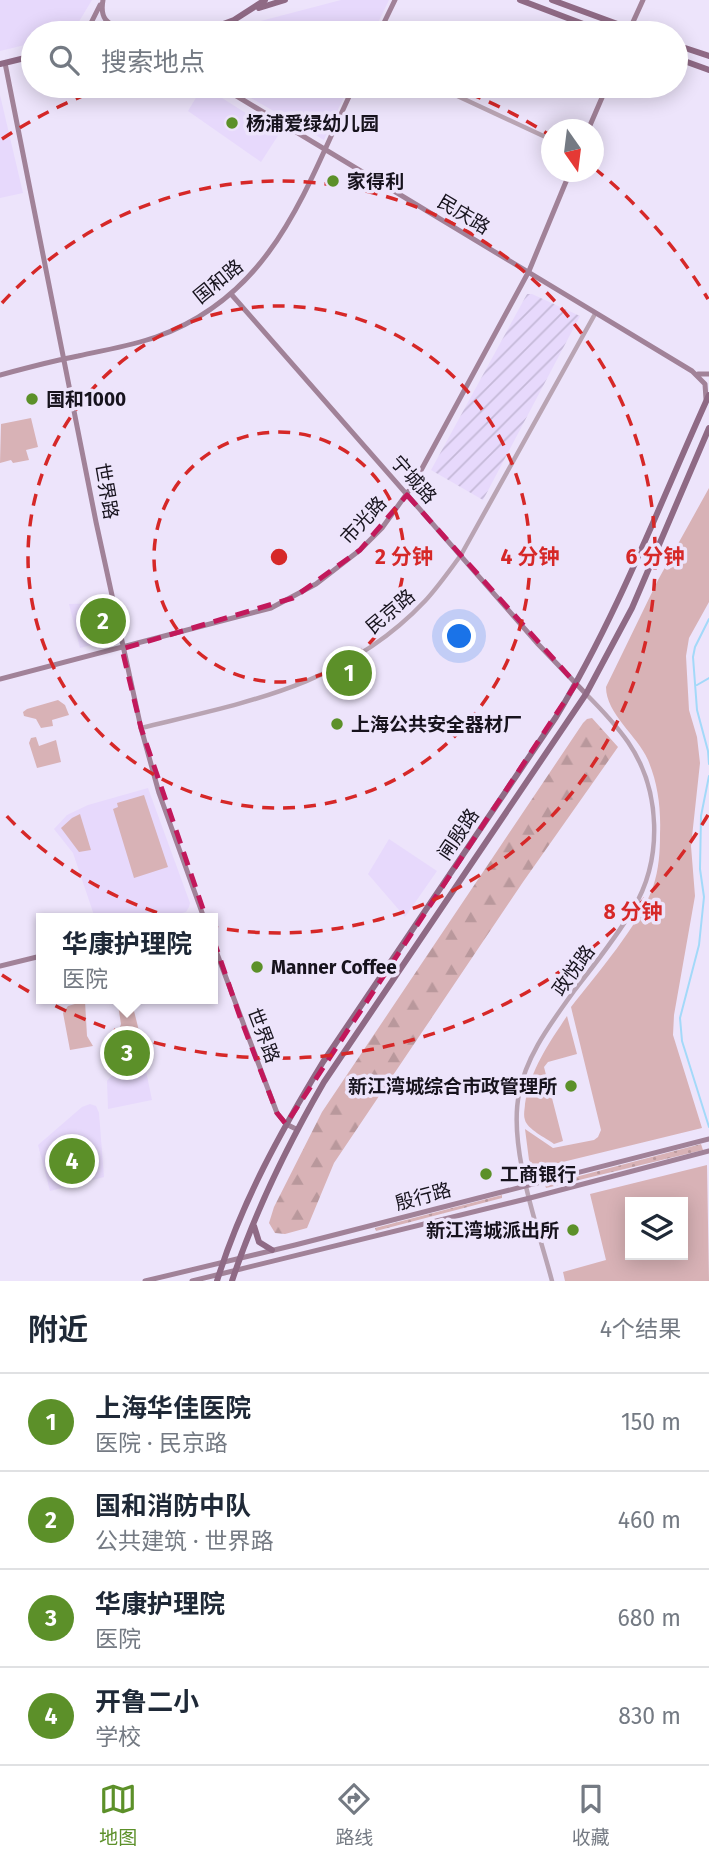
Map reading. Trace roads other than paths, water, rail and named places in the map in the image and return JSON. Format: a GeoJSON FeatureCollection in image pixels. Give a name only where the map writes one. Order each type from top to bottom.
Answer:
{"type":"FeatureCollection","features":[{"type":"Feature","properties":{"kind":"main road"},"geometry":{"type":"LineString","coordinates":[[231,21],[265,0]]}},
{"type":"Feature","properties":{"kind":"main road"},"geometry":{"type":"LineString","coordinates":[[247,12],[285,0]]}},
{"type":"Feature","properties":{"kind":"main road"},"geometry":{"type":"LineString","coordinates":[[520,0],[575,21]]}},
{"type":"Feature","properties":{"kind":"main road"},"geometry":{"type":"LineString","coordinates":[[552,0],[604,21]]}},
{"type":"Feature","properties":{"kind":"main road"},"geometry":{"type":"LineString","coordinates":[[688,49],[709,56]]}},
{"type":"Feature","properties":{"kind":"main road"},"geometry":{"type":"LineString","coordinates":[[3,64],[21,59]]}},
{"type":"Feature","properties":{"kind":"main road"},"geometry":{"type":"LineString","coordinates":[[688,62],[709,70]]}},
{"type":"Feature","properties":{"kind":"main road","name":"闸殷路"},"geometry":{"type":"LineString","coordinates":[[218,1278],[252,1193],[286,1124],[323,1062],[552,724],[576,684],[618,601],[707,398]]}},
{"type":"Feature","properties":{"kind":"main road","name":"闸殷路"},"geometry":{"type":"LineString","coordinates":[[232,1281],[255,1217],[296,1129],[324,1082],[586,694],[632,608],[709,428]]}},
{"type":"Feature","properties":{"kind":"main road"},"geometry":{"type":"LineString","coordinates":[[597,642],[595,651],[598,659],[602,659],[610,649]]}},
{"type":"Feature","properties":{"kind":"main road"},"geometry":{"type":"LineString","coordinates":[[552,724],[560,720],[565,726]]}},
{"type":"Feature","properties":{"kind":"main road"},"geometry":{"type":"LineString","coordinates":[[255,1217],[256,1237],[272,1250]]}},
{"type":"Feature","properties":{"kind":"street"},"geometry":{"type":"LineString","coordinates":[[92,21],[103,0]]}},
{"type":"Feature","properties":{"kind":"street"},"geometry":{"type":"LineString","coordinates":[[103,0],[102,12],[109,21]]}},
{"type":"Feature","properties":{"kind":"street"},"geometry":{"type":"LineString","coordinates":[[384,21],[394,0]]}},
{"type":"Feature","properties":{"kind":"street"},"geometry":{"type":"LineString","coordinates":[[634,21],[643,0]]}},
{"type":"Feature","properties":{"kind":"street","name":"世界路"},"geometry":{"type":"LineString","coordinates":[[3,64],[122,649],[159,793],[203,913]]}},
{"type":"Feature","properties":{"kind":"street","name":"民庆路"},"geometry":{"type":"LineString","coordinates":[[240,98],[529,271],[595,314],[692,371],[709,374]]}},
{"type":"Feature","properties":{"kind":"street","name":"国和路"},"geometry":{"type":"LineString","coordinates":[[0,375],[154,338],[206,313],[231,294],[258,268],[276,245],[348,98]]}},
{"type":"Feature","properties":{"kind":"street"},"geometry":{"type":"LineString","coordinates":[[462,98],[541,135]]}},
{"type":"Feature","properties":{"kind":"street"},"geometry":{"type":"LineString","coordinates":[[593,119],[602,98]]}},
{"type":"Feature","properties":{"kind":"street","name":"市光路"},"geometry":{"type":"LineString","coordinates":[[0,679],[258,612],[293,598],[317,584],[359,550],[382,528],[407,495],[529,271],[566,182]]}},
{"type":"Feature","properties":{"kind":"street","name":"宁城路"},"geometry":{"type":"LineString","coordinates":[[231,294],[586,694]]}},
{"type":"Feature","properties":{"kind":"street","name":"民京路"},"geometry":{"type":"LineString","coordinates":[[141,728],[268,696],[314,679],[368,648],[396,628],[429,597],[461,555],[595,314]]}},
{"type":"Feature","properties":{"kind":"street"},"geometry":{"type":"LineString","coordinates":[[692,371],[705,384],[707,398]]}},
{"type":"Feature","properties":{"kind":"street","name":"政悦路"},"geometry":{"type":"LineString","coordinates":[[552,1281],[530,1198],[517,1132],[516,1116],[523,1076],[540,1041],[635,908],[650,866],[655,836],[652,797],[634,752],[607,716],[586,694]]}},
{"type":"Feature","properties":{"kind":"street","name":"世界路"},"geometry":{"type":"LineString","coordinates":[[218,956],[276,1113],[286,1124]]}},
{"type":"Feature","properties":{"kind":"street"},"geometry":{"type":"LineString","coordinates":[[0,967],[36,957]]}},
{"type":"Feature","properties":{"kind":"street"},"geometry":{"type":"LineString","coordinates":[[286,1124],[296,1129]]}},
{"type":"Feature","properties":{"kind":"street","name":"殷行路"},"geometry":{"type":"LineString","coordinates":[[145,1281],[709,1139]]}},
{"type":"Feature","properties":{"kind":"street","name":"殷行路"},"geometry":{"type":"LineString","coordinates":[[192,1281],[218,1278],[235,1271],[706,1152]]}},
{"type":"Feature","properties":{"kind":"waterway"},"geometry":{"type":"LineString","coordinates":[[709,619],[693,657],[697,710],[709,764]]}},
{"type":"Feature","properties":{"kind":"waterway"},"geometry":{"type":"LineString","coordinates":[[697,685],[709,678]]}},
{"type":"Feature","properties":{"kind":"waterway"},"geometry":{"type":"LineString","coordinates":[[709,776],[701,816],[700,869],[704,897],[699,945],[680,1018],[682,1041],[709,1127]]}},
{"type":"Feature","properties":{"kind":"place","name":"杨浦爱绿幼儿园"},"geometry":{"type":"Point","coordinates":[232,123]}},
{"type":"Feature","properties":{"kind":"place","name":"家得利"},"geometry":{"type":"Point","coordinates":[333,181]}},
{"type":"Feature","properties":{"kind":"place","name":"国和1000"},"geometry":{"type":"Point","coordinates":[32,399]}},
{"type":"Feature","properties":{"kind":"place","name":"国和消防中队"},"geometry":{"type":"Point","coordinates":[103,621]}},
{"type":"Feature","properties":{"kind":"place","name":"上海华佳医院"},"geometry":{"type":"Point","coordinates":[349,673]}},
{"type":"Feature","properties":{"kind":"place","name":"上海公共安全器材厂"},"geometry":{"type":"Point","coordinates":[337,724]}},
{"type":"Feature","properties":{"kind":"place","name":"Manner Coffee"},"geometry":{"type":"Point","coordinates":[257,967]}},
{"type":"Feature","properties":{"kind":"place","name":"华康护理院"},"geometry":{"type":"Point","coordinates":[127,1053]}},
{"type":"Feature","properties":{"kind":"place","name":"新江湾城综合市政管理所"},"geometry":{"type":"Point","coordinates":[571,1086]}},
{"type":"Feature","properties":{"kind":"place","name":"开鲁二小"},"geometry":{"type":"Point","coordinates":[72,1161]}},
{"type":"Feature","properties":{"kind":"place","name":"工商银行"},"geometry":{"type":"Point","coordinates":[486,1174]}},
{"type":"Feature","properties":{"kind":"place","name":"新江湾城派出所"},"geometry":{"type":"Point","coordinates":[573,1230]}}]}
